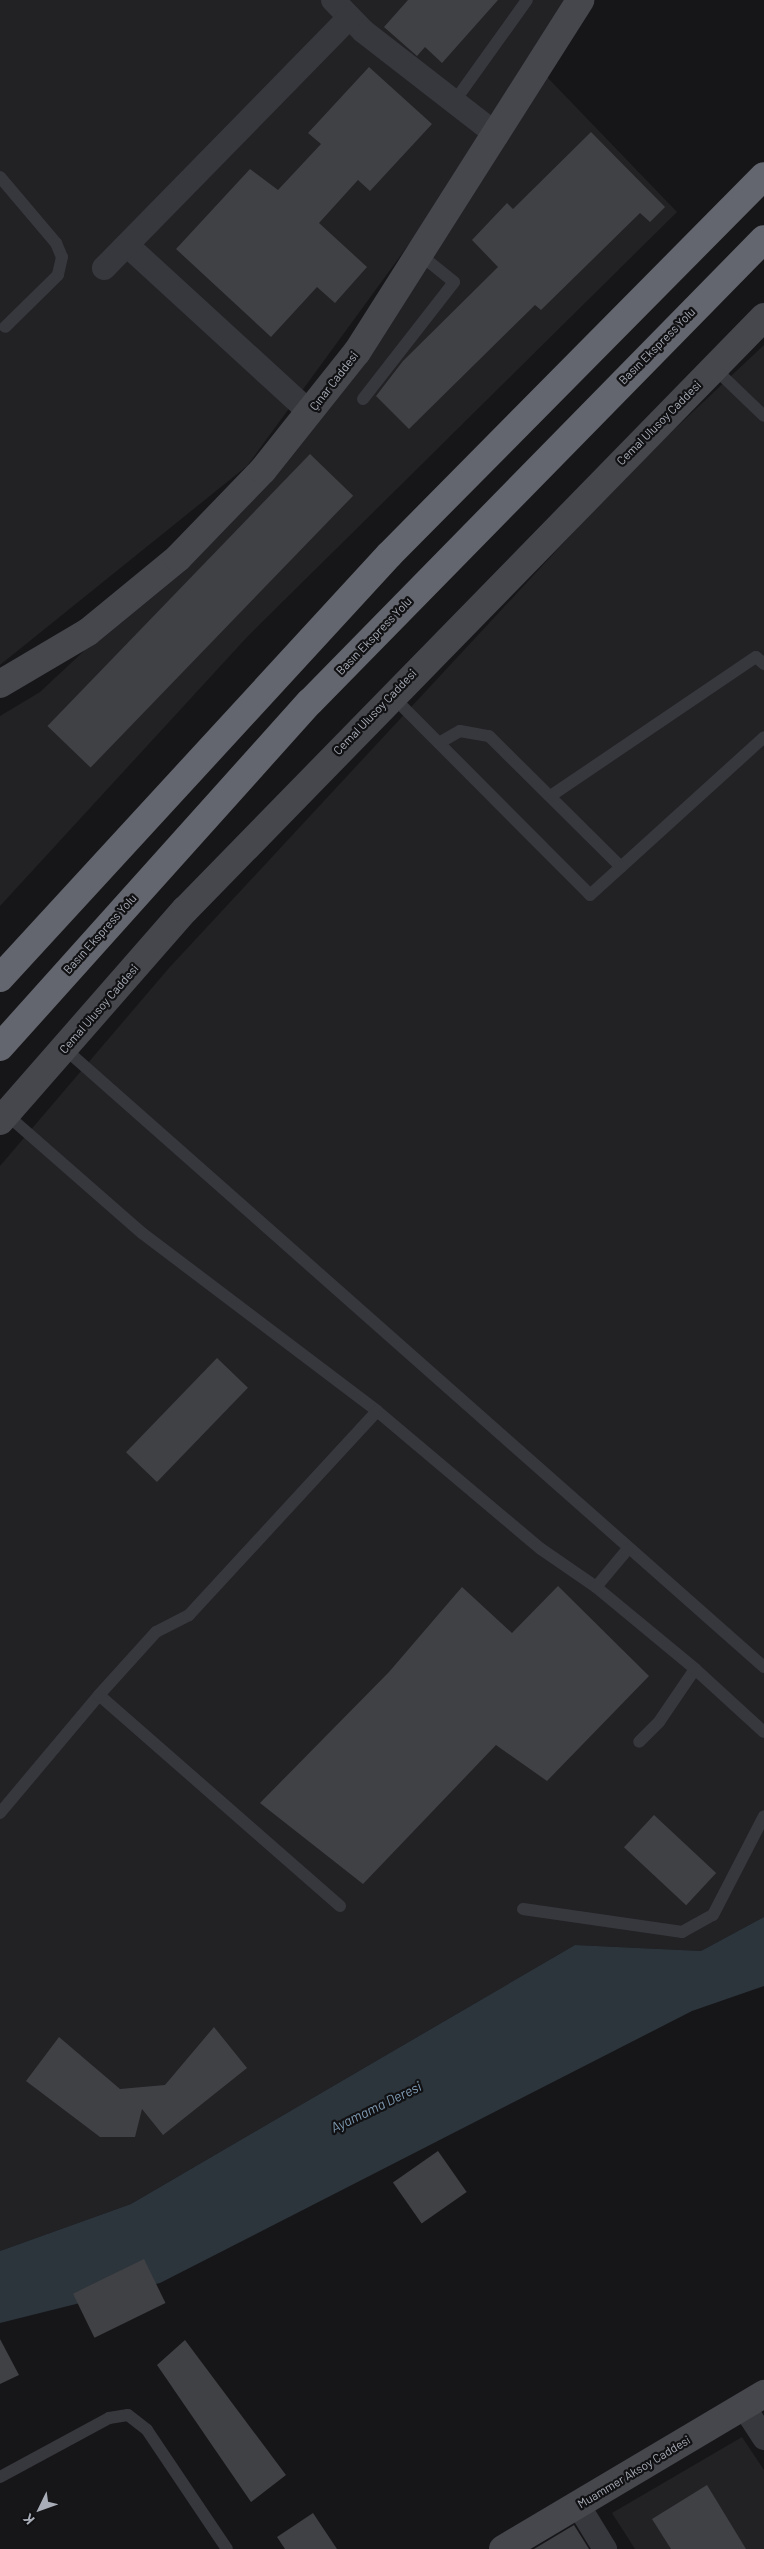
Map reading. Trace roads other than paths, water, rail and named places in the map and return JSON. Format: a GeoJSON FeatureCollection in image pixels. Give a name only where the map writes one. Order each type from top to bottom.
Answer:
{"type":"FeatureCollection","features":[{"type":"Feature","properties":{"kind":"highway"},"geometry":{"type":"LineString","coordinates":[[0,978],[389,555],[764,176]]}},
{"type":"Feature","properties":{"kind":"highway","name":"Basın Ekspress Yolu"},"geometry":{"type":"LineString","coordinates":[[0,1047],[310,702],[764,240]]}},
{"type":"Feature","properties":{"kind":"main road","name":"Çınar Caddesi"},"geometry":{"type":"LineString","coordinates":[[0,684],[88,632],[178,558],[263,470],[357,352],[580,0]]}},
{"type":"Feature","properties":{"kind":"main road","name":"Cemal Ulusoy Caddesi"},"geometry":{"type":"LineString","coordinates":[[3,1117],[65,1049],[185,910],[391,695],[764,317]]}},
{"type":"Feature","properties":{"kind":"main road","name":"Muammer Aksoy Caddesi"},"geometry":{"type":"LineString","coordinates":[[503,2549],[754,2400]]}},
{"type":"Feature","properties":{"kind":"street"},"geometry":{"type":"LineString","coordinates":[[333,0],[350,17],[496,134]]}},
{"type":"Feature","properties":{"kind":"street"},"geometry":{"type":"LineString","coordinates":[[104,268],[350,17]]}},
{"type":"Feature","properties":{"kind":"street"},"geometry":{"type":"LineString","coordinates":[[127,245],[309,412]]}},
{"type":"Feature","properties":{"kind":"street"},"geometry":{"type":"LineString","coordinates":[[754,2400],[764,2438]]}},
{"type":"Feature","properties":{"kind":"street"},"geometry":{"type":"LineString","coordinates":[[578,2505],[605,2549]]}},
{"type":"Feature","properties":{"kind":"lane"},"geometry":{"type":"LineString","coordinates":[[454,102],[527,0]]}},
{"type":"Feature","properties":{"kind":"lane"},"geometry":{"type":"LineString","coordinates":[[0,177],[56,243],[62,257],[58,275],[5,326]]}},
{"type":"Feature","properties":{"kind":"lane"},"geometry":{"type":"LineString","coordinates":[[363,399],[454,282],[418,253]]}},
{"type":"Feature","properties":{"kind":"lane"},"geometry":{"type":"LineString","coordinates":[[714,368],[764,416]]}},
{"type":"Feature","properties":{"kind":"lane"},"geometry":{"type":"LineString","coordinates":[[552,795],[756,657],[764,664]]}},
{"type":"Feature","properties":{"kind":"lane"},"geometry":{"type":"LineString","coordinates":[[391,695],[590,895],[764,737]]}},
{"type":"Feature","properties":{"kind":"lane"},"geometry":{"type":"LineString","coordinates":[[439,743],[460,731],[489,736],[552,795],[620,867]]}},
{"type":"Feature","properties":{"kind":"lane"},"geometry":{"type":"LineString","coordinates":[[65,1049],[627,1550],[764,1667]]}},
{"type":"Feature","properties":{"kind":"lane"},"geometry":{"type":"LineString","coordinates":[[3,1117],[142,1233],[377,1411],[541,1549],[596,1587],[695,1669],[764,1732]]}},
{"type":"Feature","properties":{"kind":"lane"},"geometry":{"type":"LineString","coordinates":[[0,1813],[99,1695],[156,1632],[189,1615],[377,1411]]}},
{"type":"Feature","properties":{"kind":"lane"},"geometry":{"type":"LineString","coordinates":[[596,1587],[627,1550]]}},
{"type":"Feature","properties":{"kind":"lane"},"geometry":{"type":"LineString","coordinates":[[639,1742],[659,1722],[695,1669]]}},
{"type":"Feature","properties":{"kind":"lane"},"geometry":{"type":"LineString","coordinates":[[99,1695],[340,1906]]}},
{"type":"Feature","properties":{"kind":"lane"},"geometry":{"type":"LineString","coordinates":[[523,1909],[682,1932],[713,1915],[764,1816]]}},
{"type":"Feature","properties":{"kind":"lane"},"geometry":{"type":"LineString","coordinates":[[0,2477],[109,2418],[128,2415],[147,2430],[227,2549]]}},
{"type":"Feature","properties":{"kind":"water","name":"Ayamama Deresi"},"geometry":{"type":"Polygon","coordinates":[[[764,1917],[764,1986],[692,2011],[160,2283],[0,2323],[0,2251],[131,2204],[575,1945],[701,1951],[764,1917]]]}}]}
